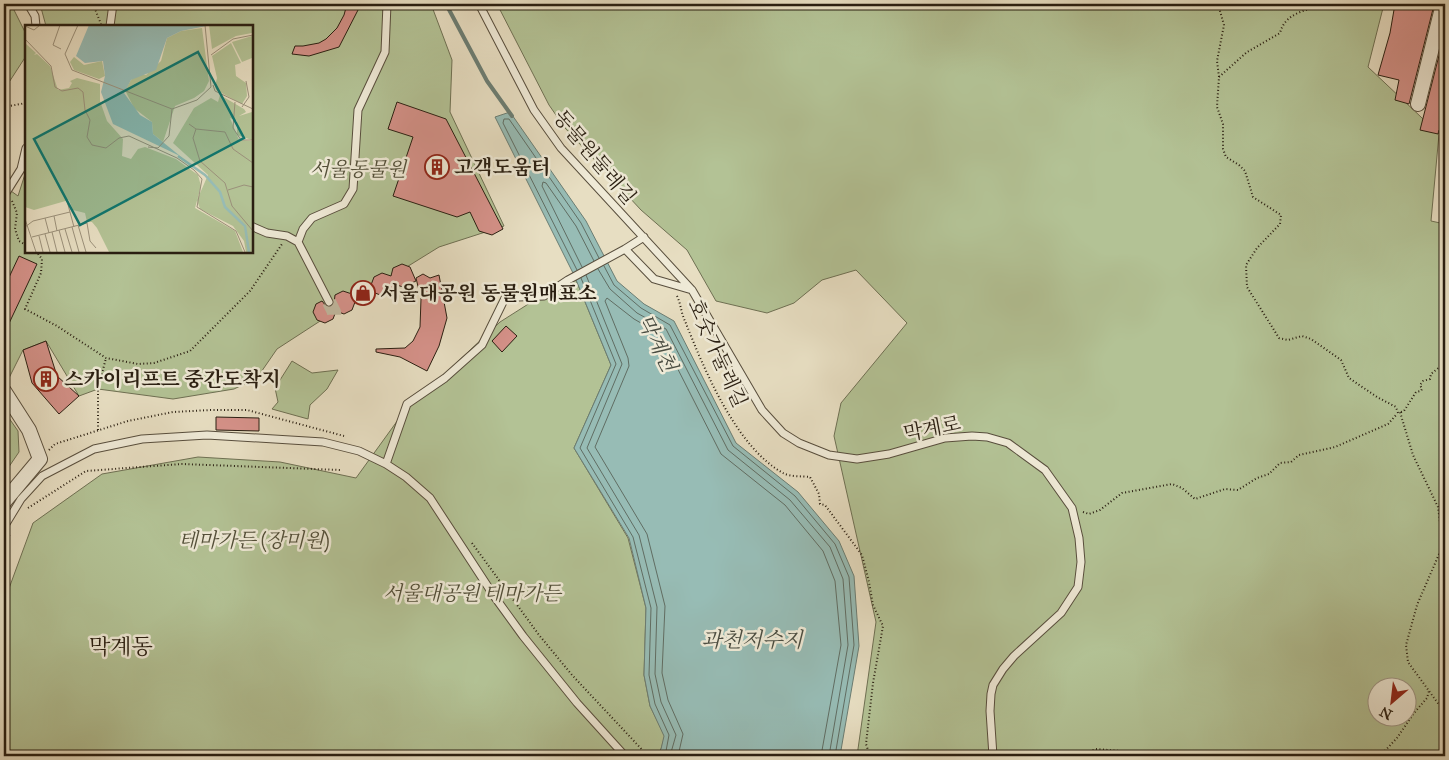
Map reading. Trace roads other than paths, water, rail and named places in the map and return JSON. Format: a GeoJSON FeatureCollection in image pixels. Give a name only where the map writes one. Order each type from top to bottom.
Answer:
{"type":"FeatureCollection","features":[{"type":"Feature","properties":{"kind":"street"},"geometry":{"type":"LineString","coordinates":[[1418,104],[1443,4]]}},
{"type":"Feature","properties":{"kind":"street"},"geometry":{"type":"LineString","coordinates":[[4,390],[29,430],[40,459],[4,502]]}},
{"type":"Feature","properties":{"kind":"lane"},"geometry":{"type":"LineString","coordinates":[[28,4],[36,25]]}},
{"type":"Feature","properties":{"kind":"lane"},"geometry":{"type":"LineString","coordinates":[[110,25],[113,4]]}},
{"type":"Feature","properties":{"kind":"lane"},"geometry":{"type":"LineString","coordinates":[[298,242],[303,229],[312,218],[344,204],[353,189],[358,110],[385,52],[387,4]]}},
{"type":"Feature","properties":{"kind":"lane","name":"동물원둘레길"},"geometry":{"type":"LineString","coordinates":[[479,4],[534,110],[561,148],[692,290]]}},
{"type":"Feature","properties":{"kind":"lane"},"geometry":{"type":"LineString","coordinates":[[5,194],[21,169],[25,152]]}},
{"type":"Feature","properties":{"kind":"lane"},"geometry":{"type":"LineString","coordinates":[[252,226],[266,233],[287,236],[298,242],[328,302]]}},
{"type":"Feature","properties":{"kind":"lane"},"geometry":{"type":"LineString","coordinates":[[386,464],[407,404],[445,378],[482,345],[507,294],[519,297],[544,296],[568,280],[626,249],[644,237]]}},
{"type":"Feature","properties":{"kind":"lane"},"geometry":{"type":"LineString","coordinates":[[626,249],[654,279],[692,290]]}},
{"type":"Feature","properties":{"kind":"lane","name":"막계로"},"geometry":{"type":"LineString","coordinates":[[692,290],[762,410],[783,433],[799,443],[830,455],[857,459],[889,454],[945,438],[987,437],[1008,443],[1045,470],[1072,508],[1079,538],[1081,562],[1078,587],[1061,613],[1014,656],[993,685],[990,711],[993,756]]}},
{"type":"Feature","properties":{"kind":"lane"},"geometry":{"type":"LineString","coordinates":[[4,526],[21,499],[42,476],[94,448],[142,439],[207,435],[323,442],[359,451],[386,464],[406,477],[430,498],[494,596],[577,704],[625,756]]}},
{"type":"Feature","properties":{"kind":"water","name":"과천저수지"},"geometry":{"type":"Polygon","coordinates":[[[510,112],[586,221],[617,281],[644,304],[674,321],[736,443],[798,492],[839,541],[854,576],[859,646],[840,756],[655,756],[661,749],[664,736],[650,706],[644,675],[646,608],[629,538],[574,448],[611,365],[574,275],[495,117],[510,112]]]}},
{"type":"Feature","properties":{"kind":"waterway","name":"막계천"},"geometry":{"type":"LineString","coordinates":[[446,4],[487,81],[512,116]]}},
{"type":"Feature","properties":{"kind":"tunnel"},"geometry":{"type":"LineString","coordinates":[[329,302],[334,312],[334,317]]}},
{"type":"Feature","properties":{"kind":"place","name":"고객도움터"},"geometry":{"type":"Point","coordinates":[437,167]}},
{"type":"Feature","properties":{"kind":"place","name":"서울대공원 동물원매표소"},"geometry":{"type":"Point","coordinates":[363,293]}},
{"type":"Feature","properties":{"kind":"place","name":"스카이리프트 중간도착지"},"geometry":{"type":"Point","coordinates":[46,379]}},
{"type":"Feature","properties":{"kind":"district","name":"막계동"},"geometry":{"type":"Point","coordinates":[121,646]}},
{"type":"Feature","properties":{"kind":"park label","name":"서울동물원"},"geometry":{"type":"Point","coordinates":[358,169]}},
{"type":"Feature","properties":{"kind":"park label","name":"테마가든 (장미원)"},"geometry":{"type":"Point","coordinates":[254,540]}},
{"type":"Feature","properties":{"kind":"park label","name":"서울대공원 테마가든"},"geometry":{"type":"Point","coordinates":[472,593]}}]}
